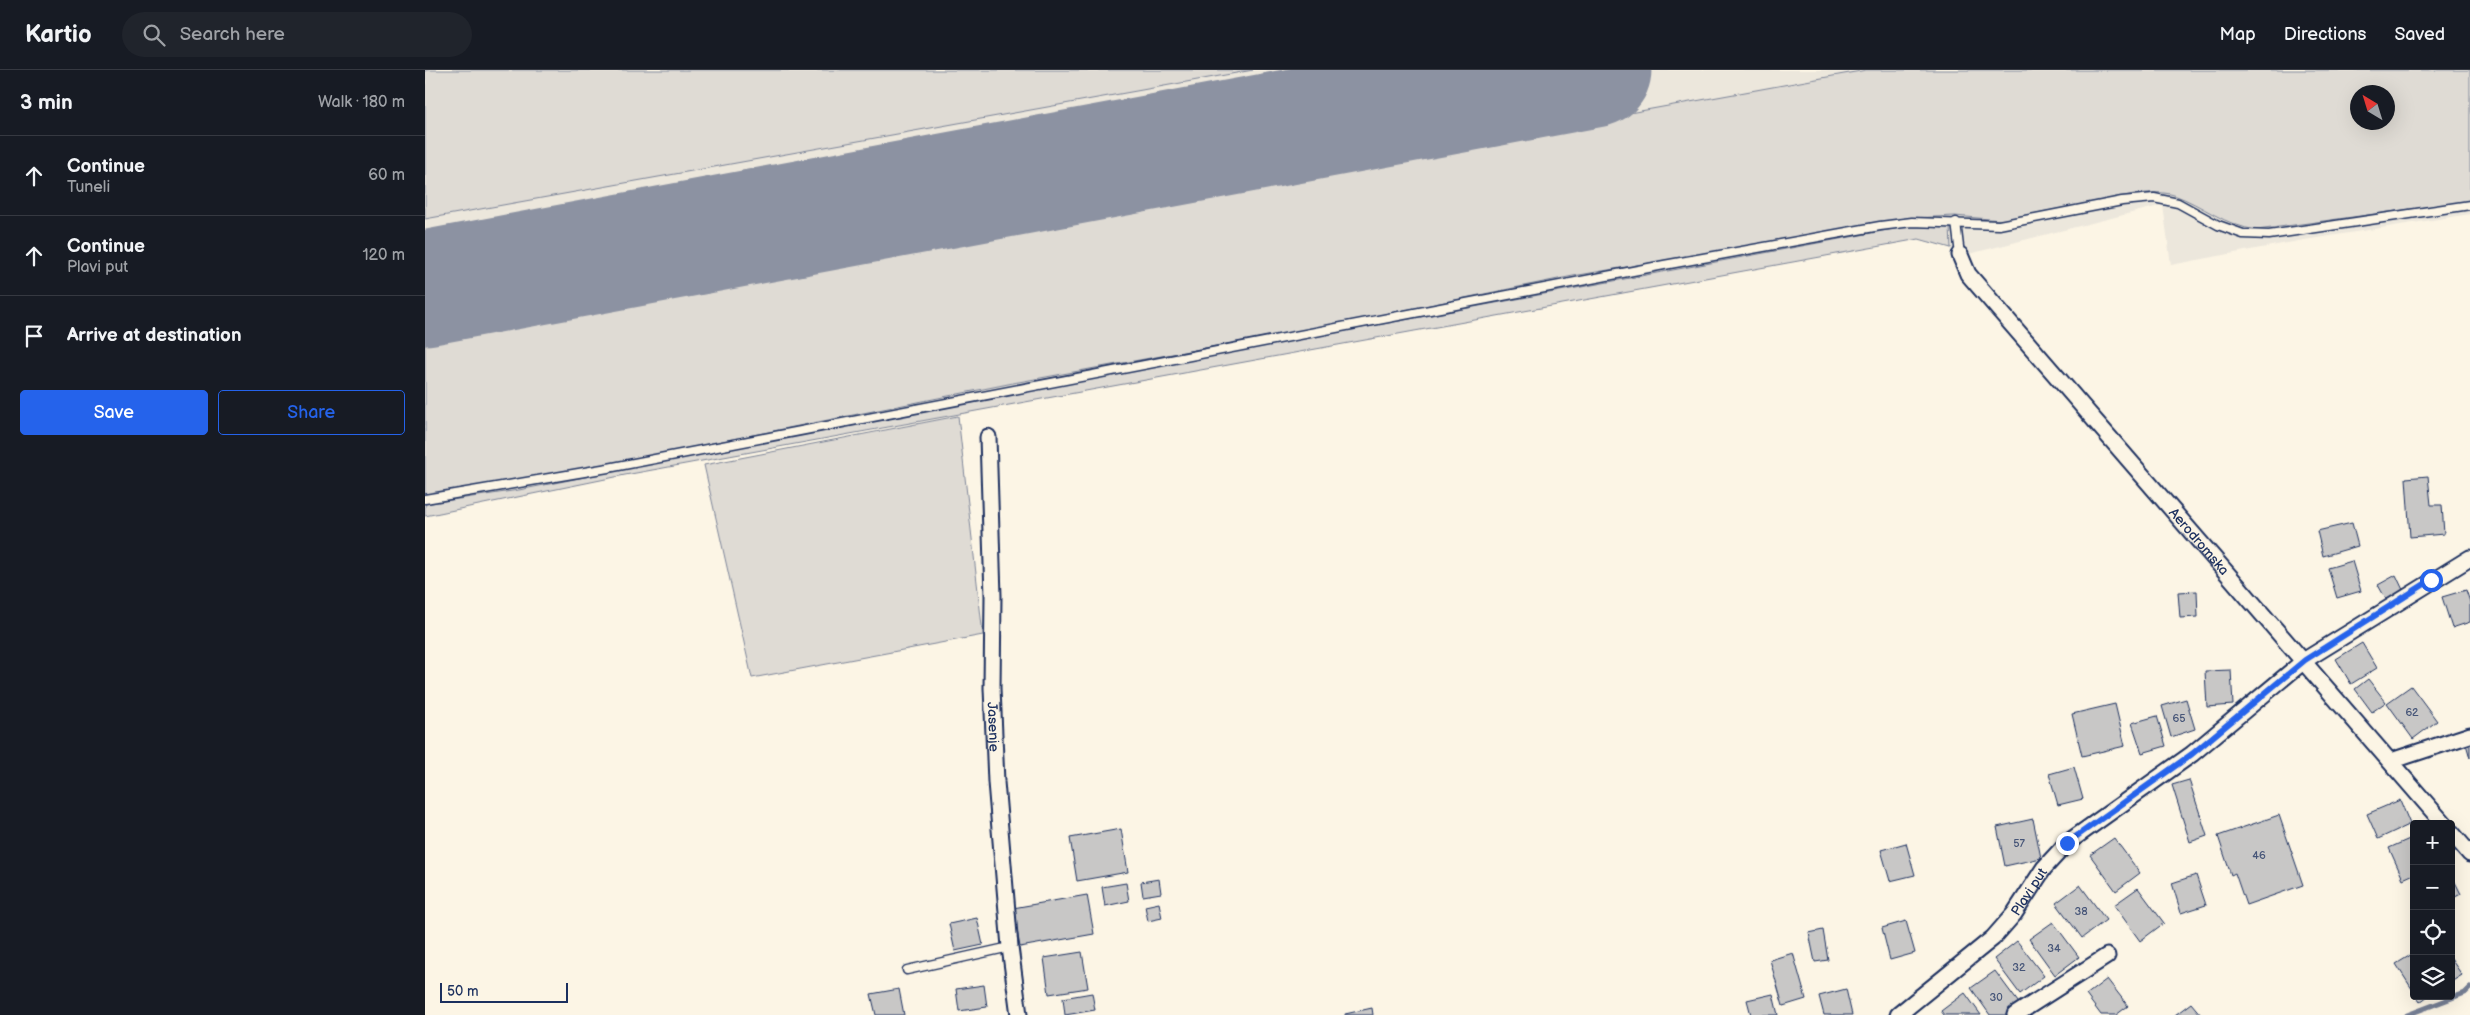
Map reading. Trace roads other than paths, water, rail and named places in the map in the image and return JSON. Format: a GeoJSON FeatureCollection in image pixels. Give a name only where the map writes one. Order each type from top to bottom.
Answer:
{"type":"FeatureCollection","features":[{"type":"Feature","properties":{"kind":"street","name":"Aerodromska"},"geometry":{"type":"LineString","coordinates":[[1961,256],[1969,274],[2305,660],[2441,820]]}},
{"type":"Feature","properties":{"kind":"street","name":"Jasenje"},"geometry":{"type":"LineString","coordinates":[[988,436],[993,596],[992,697],[996,782],[1010,947],[1019,1015]]}},
{"type":"Feature","properties":{"kind":"street","name":"Plavi put"},"geometry":{"type":"LineString","coordinates":[[1898,1015],[1993,938],[2014,914],[2044,868],[2067,843],[2192,754],[2305,660],[2470,558]]}},
{"type":"Feature","properties":{"kind":"street"},"geometry":{"type":"LineString","coordinates":[[2391,761],[2470,735]]}},
{"type":"Feature","properties":{"kind":"street"},"geometry":{"type":"LineString","coordinates":[[2455,837],[2470,854]]}},
{"type":"Feature","properties":{"kind":"street"},"geometry":{"type":"LineString","coordinates":[[2015,1015],[2107,956]]}},
{"type":"Feature","properties":{"kind":"lane"},"geometry":{"type":"LineString","coordinates":[[425,499],[504,488],[776,437],[958,399],[1664,265],[1880,226],[1913,222],[1999,225],[2122,201],[2154,198],[2178,203],[2218,225],[2243,234],[2269,235],[2470,206]]}},
{"type":"Feature","properties":{"kind":"lane"},"geometry":{"type":"LineString","coordinates":[[1955,222],[1961,256]]}},
{"type":"Feature","properties":{"kind":"lane"},"geometry":{"type":"LineString","coordinates":[[907,970],[1010,947]]}},
{"type":"Feature","properties":{"kind":"waterway"},"geometry":{"type":"LineString","coordinates":[[2407,1015],[2465,993],[2470,988]]}}]}
